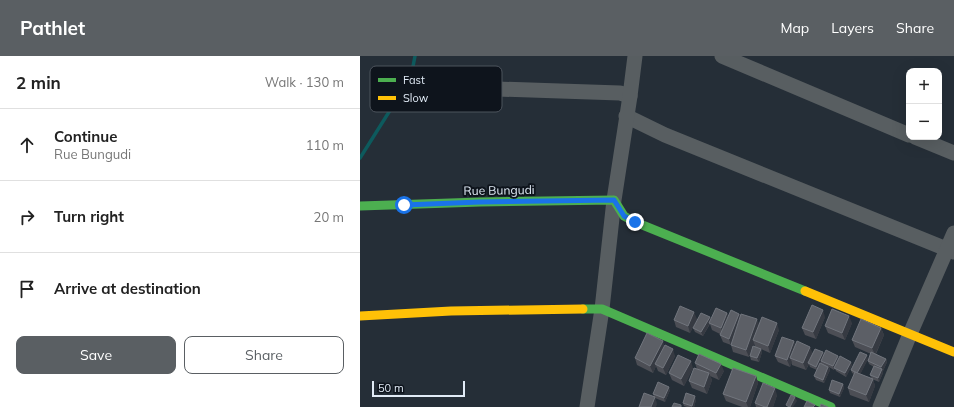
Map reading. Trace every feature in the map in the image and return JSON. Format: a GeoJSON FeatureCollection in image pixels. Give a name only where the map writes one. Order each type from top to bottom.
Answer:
{"type":"FeatureCollection","features":[{"type":"Feature","properties":{"kind":"street"},"geometry":{"type":"LineString","coordinates":[[587,407],[602,309],[614,200],[635,56]]}},
{"type":"Feature","properties":{"kind":"street"},"geometry":{"type":"LineString","coordinates":[[722,56],[906,133]]}},
{"type":"Feature","properties":{"kind":"street"},"geometry":{"type":"LineString","coordinates":[[502,89],[620,93],[630,96]]}},
{"type":"Feature","properties":{"kind":"street"},"geometry":{"type":"LineString","coordinates":[[626,116],[665,135],[951,250]]}},
{"type":"Feature","properties":{"kind":"street"},"geometry":{"type":"LineString","coordinates":[[922,140],[954,153]]}},
{"type":"Feature","properties":{"kind":"street"},"geometry":{"type":"LineString","coordinates":[[614,200],[624,216],[635,222],[954,352]]}},
{"type":"Feature","properties":{"kind":"street","name":"Rue Bungudi"},"geometry":{"type":"LineString","coordinates":[[360,206],[614,200]]}},
{"type":"Feature","properties":{"kind":"street"},"geometry":{"type":"LineString","coordinates":[[880,407],[910,334],[951,250],[954,233]]}},
{"type":"Feature","properties":{"kind":"street"},"geometry":{"type":"LineString","coordinates":[[360,316],[451,311],[602,309],[831,407]]}},
{"type":"Feature","properties":{"kind":"building"},"geometry":{"type":"Polygon","coordinates":[[[812,305],[823,310],[813,332],[802,328],[812,305]]]}},
{"type":"Feature","properties":{"kind":"building"},"geometry":{"type":"Polygon","coordinates":[[[680,306],[694,312],[688,326],[674,320],[680,306]]]}},
{"type":"Feature","properties":{"kind":"building"},"geometry":{"type":"Polygon","coordinates":[[[716,308],[727,313],[721,328],[709,323],[716,308]]]}},
{"type":"Feature","properties":{"kind":"building"},"geometry":{"type":"Polygon","coordinates":[[[832,309],[849,316],[842,333],[825,326],[832,309]]]}},
{"type":"Feature","properties":{"kind":"building"},"geometry":{"type":"Polygon","coordinates":[[[731,310],[739,314],[729,339],[720,335],[731,310]]]}},
{"type":"Feature","properties":{"kind":"building"},"geometry":{"type":"Polygon","coordinates":[[[701,313],[710,317],[701,332],[693,328],[701,313]]]}},
{"type":"Feature","properties":{"kind":"building"},"geometry":{"type":"Polygon","coordinates":[[[741,314],[757,319],[746,350],[731,345],[741,314]]]}},
{"type":"Feature","properties":{"kind":"building"},"geometry":{"type":"Polygon","coordinates":[[[762,317],[777,323],[768,346],[753,340],[762,317]]]}},
{"type":"Feature","properties":{"kind":"building"},"geometry":{"type":"Polygon","coordinates":[[[861,319],[881,328],[872,348],[852,340],[861,319]]]}},
{"type":"Feature","properties":{"kind":"building"},"geometry":{"type":"Polygon","coordinates":[[[647,333],[663,341],[650,366],[635,358],[647,333]]]}},
{"type":"Feature","properties":{"kind":"building"},"geometry":{"type":"Polygon","coordinates":[[[782,337],[794,341],[787,360],[775,356],[782,337]]]}},
{"type":"Feature","properties":{"kind":"building"},"geometry":{"type":"Polygon","coordinates":[[[797,341],[810,347],[803,363],[790,358],[797,341]]]}},
{"type":"Feature","properties":{"kind":"building"},"geometry":{"type":"Polygon","coordinates":[[[665,345],[673,349],[663,368],[655,364],[665,345]]]}},
{"type":"Feature","properties":{"kind":"building"},"geometry":{"type":"Polygon","coordinates":[[[753,346],[761,349],[757,358],[750,356],[753,346]]]}},
{"type":"Feature","properties":{"kind":"building"},"geometry":{"type":"Polygon","coordinates":[[[815,349],[823,352],[816,367],[808,363],[815,349]]]}},
{"type":"Feature","properties":{"kind":"building"},"geometry":{"type":"Polygon","coordinates":[[[826,350],[838,356],[833,366],[821,361],[826,350]]]}},
{"type":"Feature","properties":{"kind":"building"},"geometry":{"type":"Polygon","coordinates":[[[860,352],[867,355],[857,373],[851,370],[860,352]]]}},
{"type":"Feature","properties":{"kind":"building"},"geometry":{"type":"Polygon","coordinates":[[[871,352],[886,359],[881,367],[868,361],[871,352]]]}},
{"type":"Feature","properties":{"kind":"building"},"geometry":{"type":"Polygon","coordinates":[[[699,354],[721,364],[716,373],[695,363],[699,354]]]}},
{"type":"Feature","properties":{"kind":"building"},"geometry":{"type":"Polygon","coordinates":[[[678,355],[691,361],[681,379],[669,373],[678,355]]]}},
{"type":"Feature","properties":{"kind":"building"},"geometry":{"type":"Polygon","coordinates":[[[840,356],[851,362],[845,373],[834,368],[840,356]]]}},
{"type":"Feature","properties":{"kind":"building"},"geometry":{"type":"Polygon","coordinates":[[[820,363],[828,367],[823,380],[814,376],[820,363]]]}},
{"type":"Feature","properties":{"kind":"building"},"geometry":{"type":"Polygon","coordinates":[[[874,366],[882,369],[878,378],[870,375],[874,366]]]}},
{"type":"Feature","properties":{"kind":"building"},"geometry":{"type":"Polygon","coordinates":[[[694,368],[709,373],[704,387],[689,381],[694,368]]]}},
{"type":"Feature","properties":{"kind":"building"},"geometry":{"type":"Polygon","coordinates":[[[733,368],[756,376],[746,402],[723,394],[733,368]]]}},
{"type":"Feature","properties":{"kind":"building"},"geometry":{"type":"Polygon","coordinates":[[[855,372],[873,379],[866,395],[848,388],[855,372]]]}},
{"type":"Feature","properties":{"kind":"building"},"geometry":{"type":"Polygon","coordinates":[[[832,380],[843,384],[839,394],[829,390],[832,380]]]}},
{"type":"Feature","properties":{"kind":"building"},"geometry":{"type":"Polygon","coordinates":[[[658,382],[669,387],[664,398],[653,394],[658,382]]]}},
{"type":"Feature","properties":{"kind":"building"},"geometry":{"type":"Polygon","coordinates":[[[763,383],[775,388],[767,407],[755,403],[763,383]]]}},
{"type":"Feature","properties":{"kind":"building"},"geometry":{"type":"Polygon","coordinates":[[[644,393],[655,397],[651,407],[639,407],[644,393]]]}},
{"type":"Feature","properties":{"kind":"building"},"geometry":{"type":"Polygon","coordinates":[[[686,393],[695,396],[692,406],[683,403],[686,393]]]}},
{"type":"Feature","properties":{"kind":"building"},"geometry":{"type":"Polygon","coordinates":[[[791,395],[795,397],[789,407],[786,405],[791,395]]]}},
{"type":"Feature","properties":{"kind":"building"},"geometry":{"type":"Polygon","coordinates":[[[807,401],[815,405],[813,407],[804,407],[807,401]]]}},
{"type":"Feature","properties":{"kind":"building"},"geometry":{"type":"Polygon","coordinates":[[[674,403],[681,405],[681,407],[672,407],[674,403]]]}},
{"type":"Feature","properties":{"kind":"building"},"geometry":{"type":"Polygon","coordinates":[[[821,404],[828,407],[820,407],[821,404]]]}},
{"type":"Feature","properties":{"kind":"waterway"},"geometry":{"type":"LineString","coordinates":[[413,66],[415,56]]}},
{"type":"Feature","properties":{"kind":"waterway"},"geometry":{"type":"LineString","coordinates":[[360,158],[389,112]]}},
{"type":"Feature","properties":{"kind":"traffic: fast"},"geometry":{"type":"LineString","coordinates":[[360,206],[614,200],[624,216],[635,222],[805,291]]}},
{"type":"Feature","properties":{"kind":"traffic: fast"},"geometry":{"type":"LineString","coordinates":[[583,309],[602,309],[831,407]]}},
{"type":"Feature","properties":{"kind":"traffic: slow"},"geometry":{"type":"LineString","coordinates":[[805,291],[954,352]]}},
{"type":"Feature","properties":{"kind":"traffic: slow"},"geometry":{"type":"LineString","coordinates":[[360,316],[451,311],[583,309]]}},
{"type":"Feature","properties":{"kind":"route"},"geometry":{"type":"LineString","coordinates":[[404,205],[614,200],[624,216],[635,222]]}}]}
